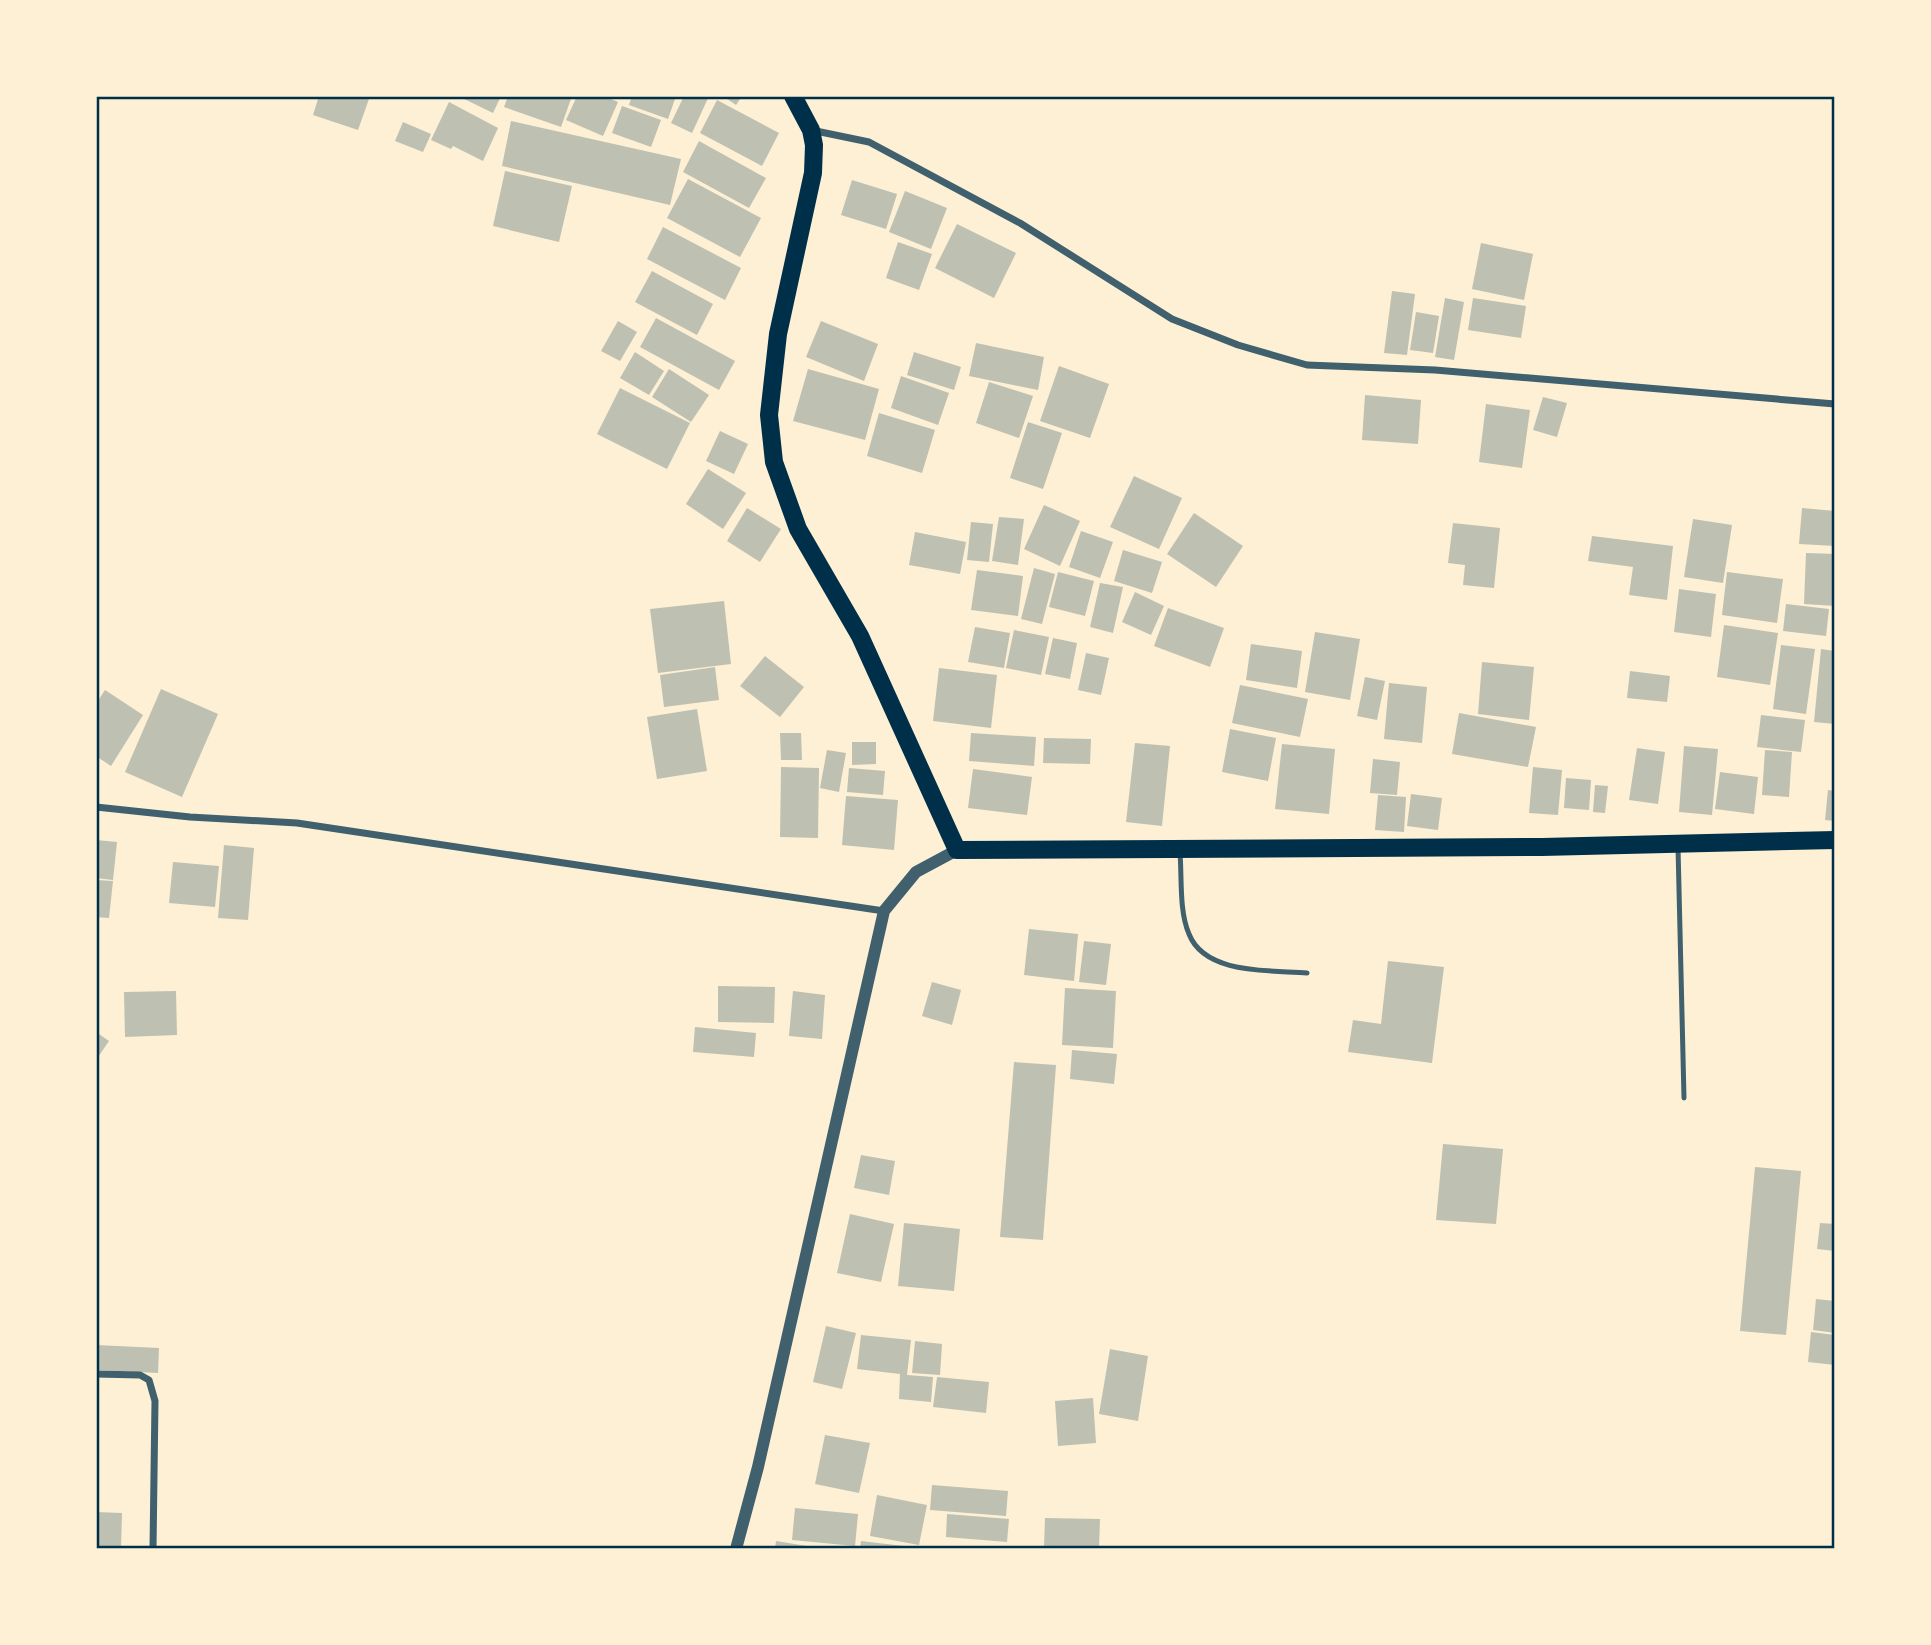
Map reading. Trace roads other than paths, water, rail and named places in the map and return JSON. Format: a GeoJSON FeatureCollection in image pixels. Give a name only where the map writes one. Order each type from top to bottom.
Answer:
{"type":"FeatureCollection","features":[{"type":"Feature","properties":{"kind":"main road"},"geometry":{"type":"LineString","coordinates":[[795,97],[811,130],[814,145],[813,173],[778,334],[769,415],[774,462],[798,529],[860,636],[957,850],[1180,850],[1835,840]]}},
{"type":"Feature","properties":{"kind":"street"},"geometry":{"type":"LineString","coordinates":[[811,130],[869,142],[1020,222],[1172,319],[1238,345],[1307,365],[1435,370],[1835,404]]}},
{"type":"Feature","properties":{"kind":"street"},"geometry":{"type":"LineString","coordinates":[[96,807],[190,817],[297,823],[884,911]]}},
{"type":"Feature","properties":{"kind":"street"},"geometry":{"type":"LineString","coordinates":[[736,1549],[758,1467],[884,911],[916,872],[957,850]]}},
{"type":"Feature","properties":{"kind":"street"},"geometry":{"type":"LineString","coordinates":[[96,1374],[140,1375],[149,1380],[155,1401],[153,1549]]}},
{"type":"Feature","properties":{"kind":"lane"},"geometry":{"type":"LineString","coordinates":[[1678,844],[1684,1098]]}},
{"type":"Feature","properties":{"kind":"lane"},"geometry":{"type":"LineString","coordinates":[[1180,850],[1189,934],[1204,955],[1236,967],[1307,973]]}}]}
